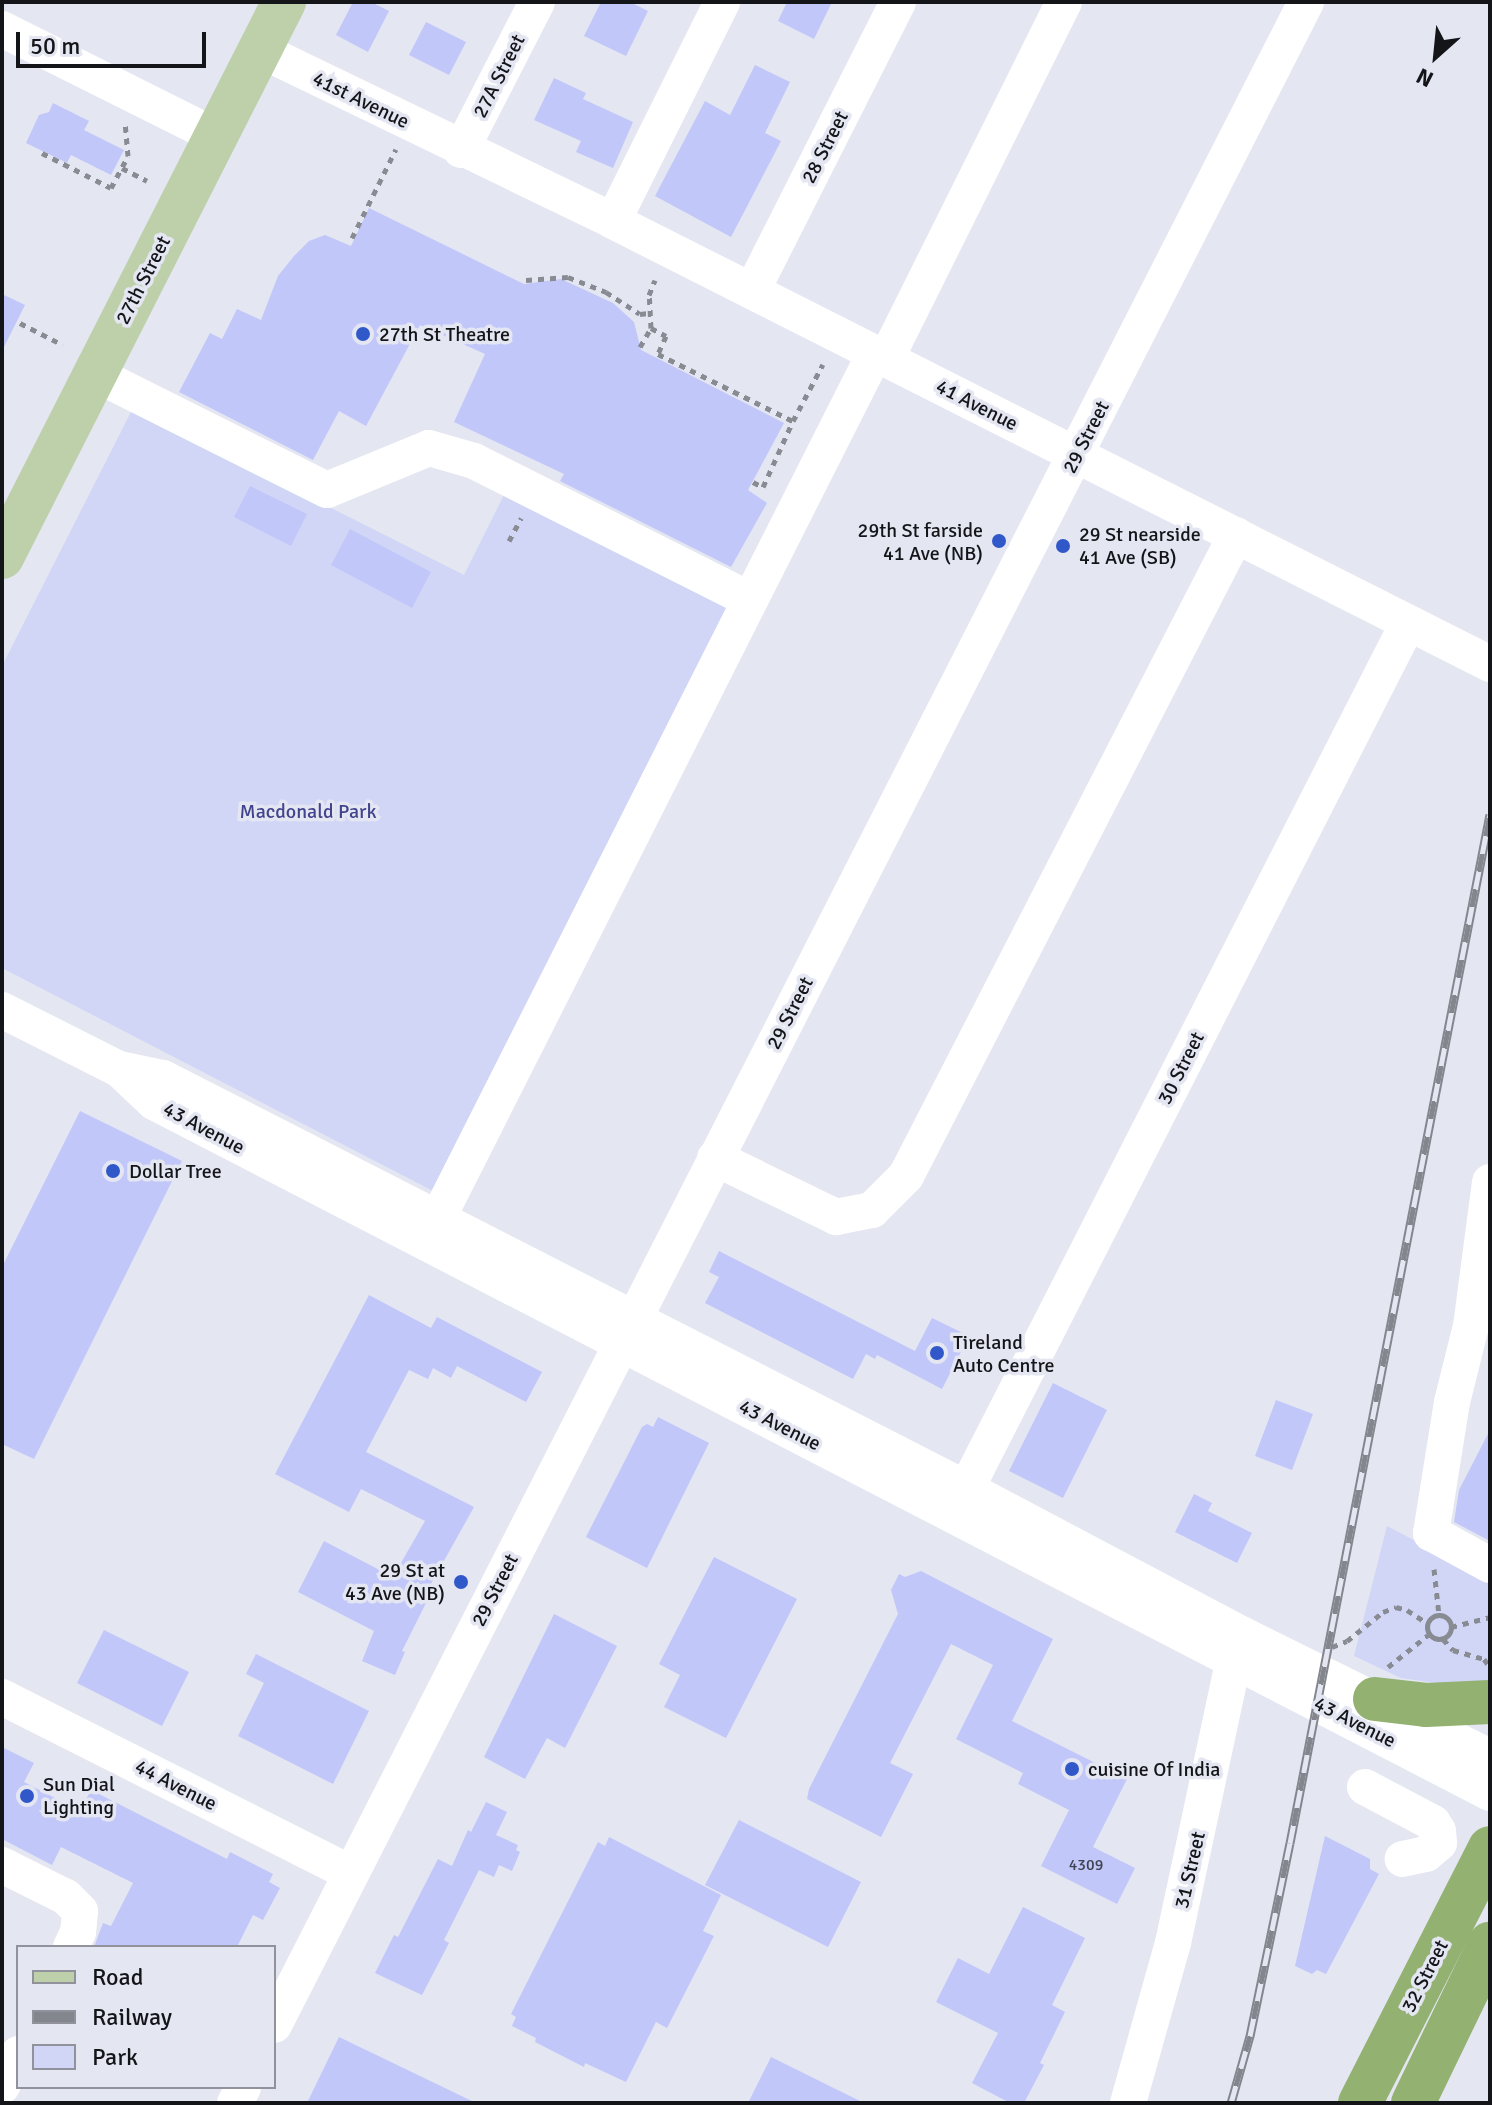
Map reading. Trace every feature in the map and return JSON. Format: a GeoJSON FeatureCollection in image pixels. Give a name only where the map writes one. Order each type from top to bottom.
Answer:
{"type":"FeatureCollection","features":[{"type":"Feature","properties":{"kind":"highway"},"geometry":{"type":"LineString","coordinates":[[1378,1686],[1426,1705],[1490,1702]]}},
{"type":"Feature","properties":{"kind":"highway","name":"32 Street"},"geometry":{"type":"LineString","coordinates":[[1360,2103],[1490,1848]]}},
{"type":"Feature","properties":{"kind":"highway"},"geometry":{"type":"LineString","coordinates":[[1413,2103],[1490,1944]]}},
{"type":"Feature","properties":{"kind":"main road","name":"27th Street"},"geometry":{"type":"LineString","coordinates":[[2,557],[13,509],[95,374],[284,2]]}},
{"type":"Feature","properties":{"kind":"street","name":"27A Street"},"geometry":{"type":"LineString","coordinates":[[461,150],[537,2]]}},
{"type":"Feature","properties":{"kind":"street"},"geometry":{"type":"LineString","coordinates":[[613,221],[722,2]]}},
{"type":"Feature","properties":{"kind":"street","name":"28 Street"},"geometry":{"type":"LineString","coordinates":[[752,291],[898,2]]}},
{"type":"Feature","properties":{"kind":"street"},"geometry":{"type":"LineString","coordinates":[[437,1220],[750,600],[1064,2]]}},
{"type":"Feature","properties":{"kind":"street","name":"29 Street"},"geometry":{"type":"LineString","coordinates":[[276,2021],[1306,2]]}},
{"type":"Feature","properties":{"kind":"street"},"geometry":{"type":"LineString","coordinates":[[2,29],[216,136]]}},
{"type":"Feature","properties":{"kind":"street","name":"41st Avenue"},"geometry":{"type":"LineString","coordinates":[[260,50],[461,150]]}},
{"type":"Feature","properties":{"kind":"street","name":"41 Avenue"},"geometry":{"type":"LineString","coordinates":[[461,150],[613,221],[1490,664]]}},
{"type":"Feature","properties":{"kind":"street"},"geometry":{"type":"LineString","coordinates":[[95,374],[327,490],[429,448],[474,461],[750,600]]}},
{"type":"Feature","properties":{"kind":"street"},"geometry":{"type":"LineString","coordinates":[[715,1158],[836,1217],[872,1210],[906,1176],[1236,535]]}},
{"type":"Feature","properties":{"kind":"street","name":"30 Street"},"geometry":{"type":"LineString","coordinates":[[960,1501],[1408,623]]}},
{"type":"Feature","properties":{"kind":"street"},"geometry":{"type":"LineString","coordinates":[[2,1010],[119,1069]]}},
{"type":"Feature","properties":{"kind":"street","name":"43 Avenue"},"geometry":{"type":"LineString","coordinates":[[119,1069],[163,1078],[437,1220],[626,1332]]}},
{"type":"Feature","properties":{"kind":"street","name":"43 Avenue"},"geometry":{"type":"LineString","coordinates":[[119,1069],[154,1102],[626,1332],[960,1501],[1238,1647],[1300,1694],[1490,1793]]}},
{"type":"Feature","properties":{"kind":"street"},"geometry":{"type":"LineString","coordinates":[[1490,1182],[1471,1326],[1452,1402],[1431,1533],[1490,1565]]}},
{"type":"Feature","properties":{"kind":"street","name":"43 Avenue"},"geometry":{"type":"LineString","coordinates":[[1238,1647],[1378,1686],[1490,1757]]}},
{"type":"Feature","properties":{"kind":"street","name":"31 Street"},"geometry":{"type":"LineString","coordinates":[[1128,2103],[1173,1943],[1238,1647]]}},
{"type":"Feature","properties":{"kind":"street"},"geometry":{"type":"LineString","coordinates":[[1217,1748],[1235,1716],[1251,1703],[1300,1694]]}},
{"type":"Feature","properties":{"kind":"street","name":"44 Avenue"},"geometry":{"type":"LineString","coordinates":[[2,1697],[350,1873]]}},
{"type":"Feature","properties":{"kind":"street"},"geometry":{"type":"LineString","coordinates":[[1365,1787],[1433,1823],[1438,1831],[1439,1843],[1426,1854],[1403,1859]]}},
{"type":"Feature","properties":{"kind":"street"},"geometry":{"type":"LineString","coordinates":[[2,1865],[66,1897],[80,1911],[78,1932],[72,1945]]}},
{"type":"Feature","properties":{"kind":"street"},"geometry":{"type":"LineString","coordinates":[[2,2086],[16,2058]]}},
{"type":"Feature","properties":{"kind":"path"},"geometry":{"type":"LineString","coordinates":[[42,153],[111,188],[128,156],[125,123]]}},
{"type":"Feature","properties":{"kind":"path"},"geometry":{"type":"LineString","coordinates":[[352,238],[396,148]]}},
{"type":"Feature","properties":{"kind":"path"},"geometry":{"type":"LineString","coordinates":[[122,168],[147,181]]}},
{"type":"Feature","properties":{"kind":"path"},"geometry":{"type":"LineString","coordinates":[[526,280],[568,277],[606,292],[640,314],[649,313]]}},
{"type":"Feature","properties":{"kind":"path"},"geometry":{"type":"LineString","coordinates":[[640,347],[651,328],[649,295],[655,280]]}},
{"type":"Feature","properties":{"kind":"path"},"geometry":{"type":"LineString","coordinates":[[20,323],[63,345]]}},
{"type":"Feature","properties":{"kind":"path"},"geometry":{"type":"LineString","coordinates":[[651,328],[666,336],[658,354],[793,421]]}},
{"type":"Feature","properties":{"kind":"path"},"geometry":{"type":"LineString","coordinates":[[753,482],[763,487],[823,364]]}},
{"type":"Feature","properties":{"kind":"path"},"geometry":{"type":"LineString","coordinates":[[1431,1533],[1439,1615]]}},
{"type":"Feature","properties":{"kind":"path"},"geometry":{"type":"LineString","coordinates":[[1328,1648],[1347,1641],[1383,1612],[1396,1607],[1427,1623]]}},
{"type":"Feature","properties":{"kind":"path"},"geometry":{"type":"LineString","coordinates":[[1427,1623],[1439,1615]]}},
{"type":"Feature","properties":{"kind":"path"},"geometry":{"type":"LineString","coordinates":[[1439,1615],[1448,1619],[1451,1627]]}},
{"type":"Feature","properties":{"kind":"path"},"geometry":{"type":"LineString","coordinates":[[1443,1639],[1451,1627],[1490,1617]]}},
{"type":"Feature","properties":{"kind":"path"},"geometry":{"type":"LineString","coordinates":[[1378,1686],[1428,1635],[1427,1623]]}},
{"type":"Feature","properties":{"kind":"path"},"geometry":{"type":"LineString","coordinates":[[1428,1635],[1443,1639],[1453,1650],[1484,1659],[1490,1667]]}},
{"type":"Feature","properties":{"kind":"green space","name":"Macdonald Park"},"geometry":{"type":"Polygon","coordinates":[[[133,408],[464,575],[506,491],[732,606],[433,1191],[2,968],[2,666],[133,408]]]}},
{"type":"Feature","properties":{"kind":"green space"},"geometry":{"type":"Polygon","coordinates":[[[1387,1526],[1490,1580],[1490,1682],[1457,1686],[1401,1678],[1354,1656],[1387,1526]]]}},
{"type":"Feature","properties":{"kind":"building"},"geometry":{"type":"Polygon","coordinates":[[[353,2],[371,2],[389,11],[368,52],[336,35],[353,2]]]}},
{"type":"Feature","properties":{"kind":"building"},"geometry":{"type":"Polygon","coordinates":[[[601,2],[630,2],[648,11],[626,56],[584,36],[601,2]]]}},
{"type":"Feature","properties":{"kind":"building"},"geometry":{"type":"Polygon","coordinates":[[[787,2],[832,2],[814,39],[778,21],[787,2]]]}},
{"type":"Feature","properties":{"kind":"building"},"geometry":{"type":"Polygon","coordinates":[[[426,22],[466,42],[449,75],[409,55],[426,22]]]}},
{"type":"Feature","properties":{"kind":"building"},"geometry":{"type":"Polygon","coordinates":[[[755,65],[790,82],[765,133],[781,141],[731,237],[655,196],[705,101],[730,115],[755,65]]]}},
{"type":"Feature","properties":{"kind":"building"},"geometry":{"type":"Polygon","coordinates":[[[554,78],[586,93],[583,99],[633,122],[613,168],[576,152],[581,141],[534,120],[554,78]]]}},
{"type":"Feature","properties":{"kind":"building"},"geometry":{"type":"Polygon","coordinates":[[[53,103],[89,121],[84,130],[124,150],[111,175],[71,155],[67,163],[26,143],[39,115],[49,112],[53,103]]]}},
{"type":"Feature","properties":{"kind":"building"},"geometry":{"type":"Polygon","coordinates":[[[369,208],[524,284],[561,279],[613,303],[634,322],[641,350],[784,423],[748,490],[767,503],[731,567],[560,481],[564,474],[454,422],[485,354],[420,325],[366,426],[339,411],[313,460],[179,392],[210,333],[222,339],[237,309],[261,320],[278,276],[294,256],[309,241],[325,235],[351,246],[369,208]]]}},
{"type":"Feature","properties":{"kind":"building"},"geometry":{"type":"Polygon","coordinates":[[[2,294],[25,305],[2,351],[2,294]]]}},
{"type":"Feature","properties":{"kind":"building"},"geometry":{"type":"Polygon","coordinates":[[[250,486],[307,514],[291,546],[234,517],[250,486]]]}},
{"type":"Feature","properties":{"kind":"building"},"geometry":{"type":"Polygon","coordinates":[[[350,529],[431,572],[412,608],[331,565],[350,529]]]}},
{"type":"Feature","properties":{"kind":"building"},"geometry":{"type":"Polygon","coordinates":[[[80,1111],[182,1161],[34,1459],[2,1444],[2,1267],[80,1111]]]}},
{"type":"Feature","properties":{"kind":"building"},"geometry":{"type":"Polygon","coordinates":[[[719,1251],[915,1351],[932,1318],[969,1336],[942,1389],[877,1355],[875,1359],[866,1354],[853,1379],[705,1303],[719,1277],[709,1272],[719,1251]]]}},
{"type":"Feature","properties":{"kind":"building"},"geometry":{"type":"Polygon","coordinates":[[[369,1295],[431,1328],[437,1317],[542,1372],[526,1402],[457,1366],[451,1378],[433,1368],[428,1379],[409,1370],[366,1452],[474,1507],[426,1593],[430,1595],[402,1651],[405,1652],[395,1675],[362,1661],[374,1631],[298,1592],[324,1541],[393,1577],[425,1521],[361,1489],[349,1512],[275,1474],[369,1295]]]}},
{"type":"Feature","properties":{"kind":"building"},"geometry":{"type":"Polygon","coordinates":[[[1053,1383],[1107,1410],[1063,1498],[1009,1471],[1053,1383]]]}},
{"type":"Feature","properties":{"kind":"building"},"geometry":{"type":"Polygon","coordinates":[[[1276,1400],[1313,1414],[1292,1470],[1255,1456],[1276,1400]]]}},
{"type":"Feature","properties":{"kind":"building"},"geometry":{"type":"Polygon","coordinates":[[[658,1417],[709,1443],[647,1568],[586,1537],[642,1427],[647,1424],[653,1427],[658,1417]]]}},
{"type":"Feature","properties":{"kind":"building"},"geometry":{"type":"Polygon","coordinates":[[[1490,1430],[1490,1541],[1454,1522],[1459,1490],[1490,1430]]]}},
{"type":"Feature","properties":{"kind":"building"},"geometry":{"type":"Polygon","coordinates":[[[1194,1494],[1212,1503],[1208,1511],[1252,1533],[1237,1563],[1175,1532],[1194,1494]]]}},
{"type":"Feature","properties":{"kind":"building"},"geometry":{"type":"Polygon","coordinates":[[[714,1557],[797,1599],[726,1738],[664,1707],[680,1675],[659,1664],[714,1557]]]}},
{"type":"Feature","properties":{"kind":"building"},"geometry":{"type":"Polygon","coordinates":[[[921,1571],[1053,1639],[1012,1721],[1127,1779],[1093,1847],[1135,1868],[1117,1904],[1041,1866],[1069,1810],[1018,1784],[1023,1773],[956,1739],[993,1665],[951,1644],[890,1763],[913,1774],[881,1837],[807,1799],[809,1789],[898,1614],[891,1590],[899,1574],[905,1577],[921,1571]]]}},
{"type":"Feature","properties":{"kind":"building"},"geometry":{"type":"Polygon","coordinates":[[[554,1614],[617,1646],[565,1748],[547,1738],[525,1779],[484,1757],[554,1614]]]}},
{"type":"Feature","properties":{"kind":"building"},"geometry":{"type":"Polygon","coordinates":[[[104,1630],[189,1672],[162,1726],[77,1683],[104,1630]]]}},
{"type":"Feature","properties":{"kind":"building"},"geometry":{"type":"Polygon","coordinates":[[[256,1654],[369,1711],[333,1784],[238,1736],[264,1683],[246,1674],[256,1654]]]}},
{"type":"Feature","properties":{"kind":"building"},"geometry":{"type":"Polygon","coordinates":[[[2,1747],[34,1763],[24,1782],[80,1811],[91,1790],[227,1859],[230,1852],[273,1874],[269,1882],[280,1888],[263,1920],[253,1915],[238,1945],[95,1945],[103,1923],[111,1926],[133,1883],[61,1847],[52,1865],[2,1839],[2,1747]]]}},
{"type":"Feature","properties":{"kind":"building"},"geometry":{"type":"Polygon","coordinates":[[[486,1802],[507,1812],[496,1835],[518,1845],[516,1850],[520,1852],[512,1871],[499,1865],[494,1877],[479,1870],[444,1940],[449,1943],[422,1995],[375,1973],[394,1935],[398,1937],[438,1859],[452,1866],[468,1830],[471,1832],[486,1802]]]}},
{"type":"Feature","properties":{"kind":"building"},"geometry":{"type":"Polygon","coordinates":[[[739,1820],[861,1882],[828,1947],[705,1885],[739,1820]]]}},
{"type":"Feature","properties":{"kind":"building"},"geometry":{"type":"Polygon","coordinates":[[[1325,1836],[1370,1859],[1370,1869],[1379,1874],[1326,1974],[1317,1970],[1312,1974],[1295,1966],[1325,1836]]]}},
{"type":"Feature","properties":{"kind":"building"},"geometry":{"type":"Polygon","coordinates":[[[609,1837],[721,1895],[703,1931],[714,1936],[667,2028],[656,2022],[626,2082],[585,2063],[584,2067],[535,2042],[536,2038],[512,2026],[516,2017],[511,2014],[598,1842],[605,1846],[609,1837]]]}},
{"type":"Feature","properties":{"kind":"building"},"geometry":{"type":"Polygon","coordinates":[[[1023,1907],[1085,1938],[1052,2005],[1065,2012],[1040,2063],[1044,2065],[1024,2103],[1010,2103],[972,2083],[998,2033],[936,2002],[958,1958],[989,1974],[1023,1907]]]}},
{"type":"Feature","properties":{"kind":"building"},"geometry":{"type":"Polygon","coordinates":[[[339,2037],[476,2103],[307,2103],[339,2037]]]}},
{"type":"Feature","properties":{"kind":"building"},"geometry":{"type":"Polygon","coordinates":[[[771,2057],[864,2103],[748,2103],[771,2057]]]}},
{"type":"Feature","properties":{"kind":"railway"},"geometry":{"type":"LineString","coordinates":[[1231,2103],[1250,2036],[1290,1843],[1490,814]]}},
{"type":"Feature","properties":{"kind":"place","name":"27th St Theatre"},"geometry":{"type":"Point","coordinates":[363,334]}},
{"type":"Feature","properties":{"kind":"place","name":"29th St farside 41 Ave (NB)"},"geometry":{"type":"Point","coordinates":[999,541]}},
{"type":"Feature","properties":{"kind":"place","name":"29 St nearside 41 Ave (SB)"},"geometry":{"type":"Point","coordinates":[1063,546]}},
{"type":"Feature","properties":{"kind":"place","name":"Dollar Tree"},"geometry":{"type":"Point","coordinates":[113,1171]}},
{"type":"Feature","properties":{"kind":"place","name":"Tireland Auto Centre"},"geometry":{"type":"Point","coordinates":[937,1353]}},
{"type":"Feature","properties":{"kind":"place","name":"29 St at 43 Ave (NB)"},"geometry":{"type":"Point","coordinates":[461,1582]}},
{"type":"Feature","properties":{"kind":"place","name":"cuisine Of India"},"geometry":{"type":"Point","coordinates":[1072,1769]}},
{"type":"Feature","properties":{"kind":"place","name":"Sun Dial Lighting"},"geometry":{"type":"Point","coordinates":[27,1796]}}]}
